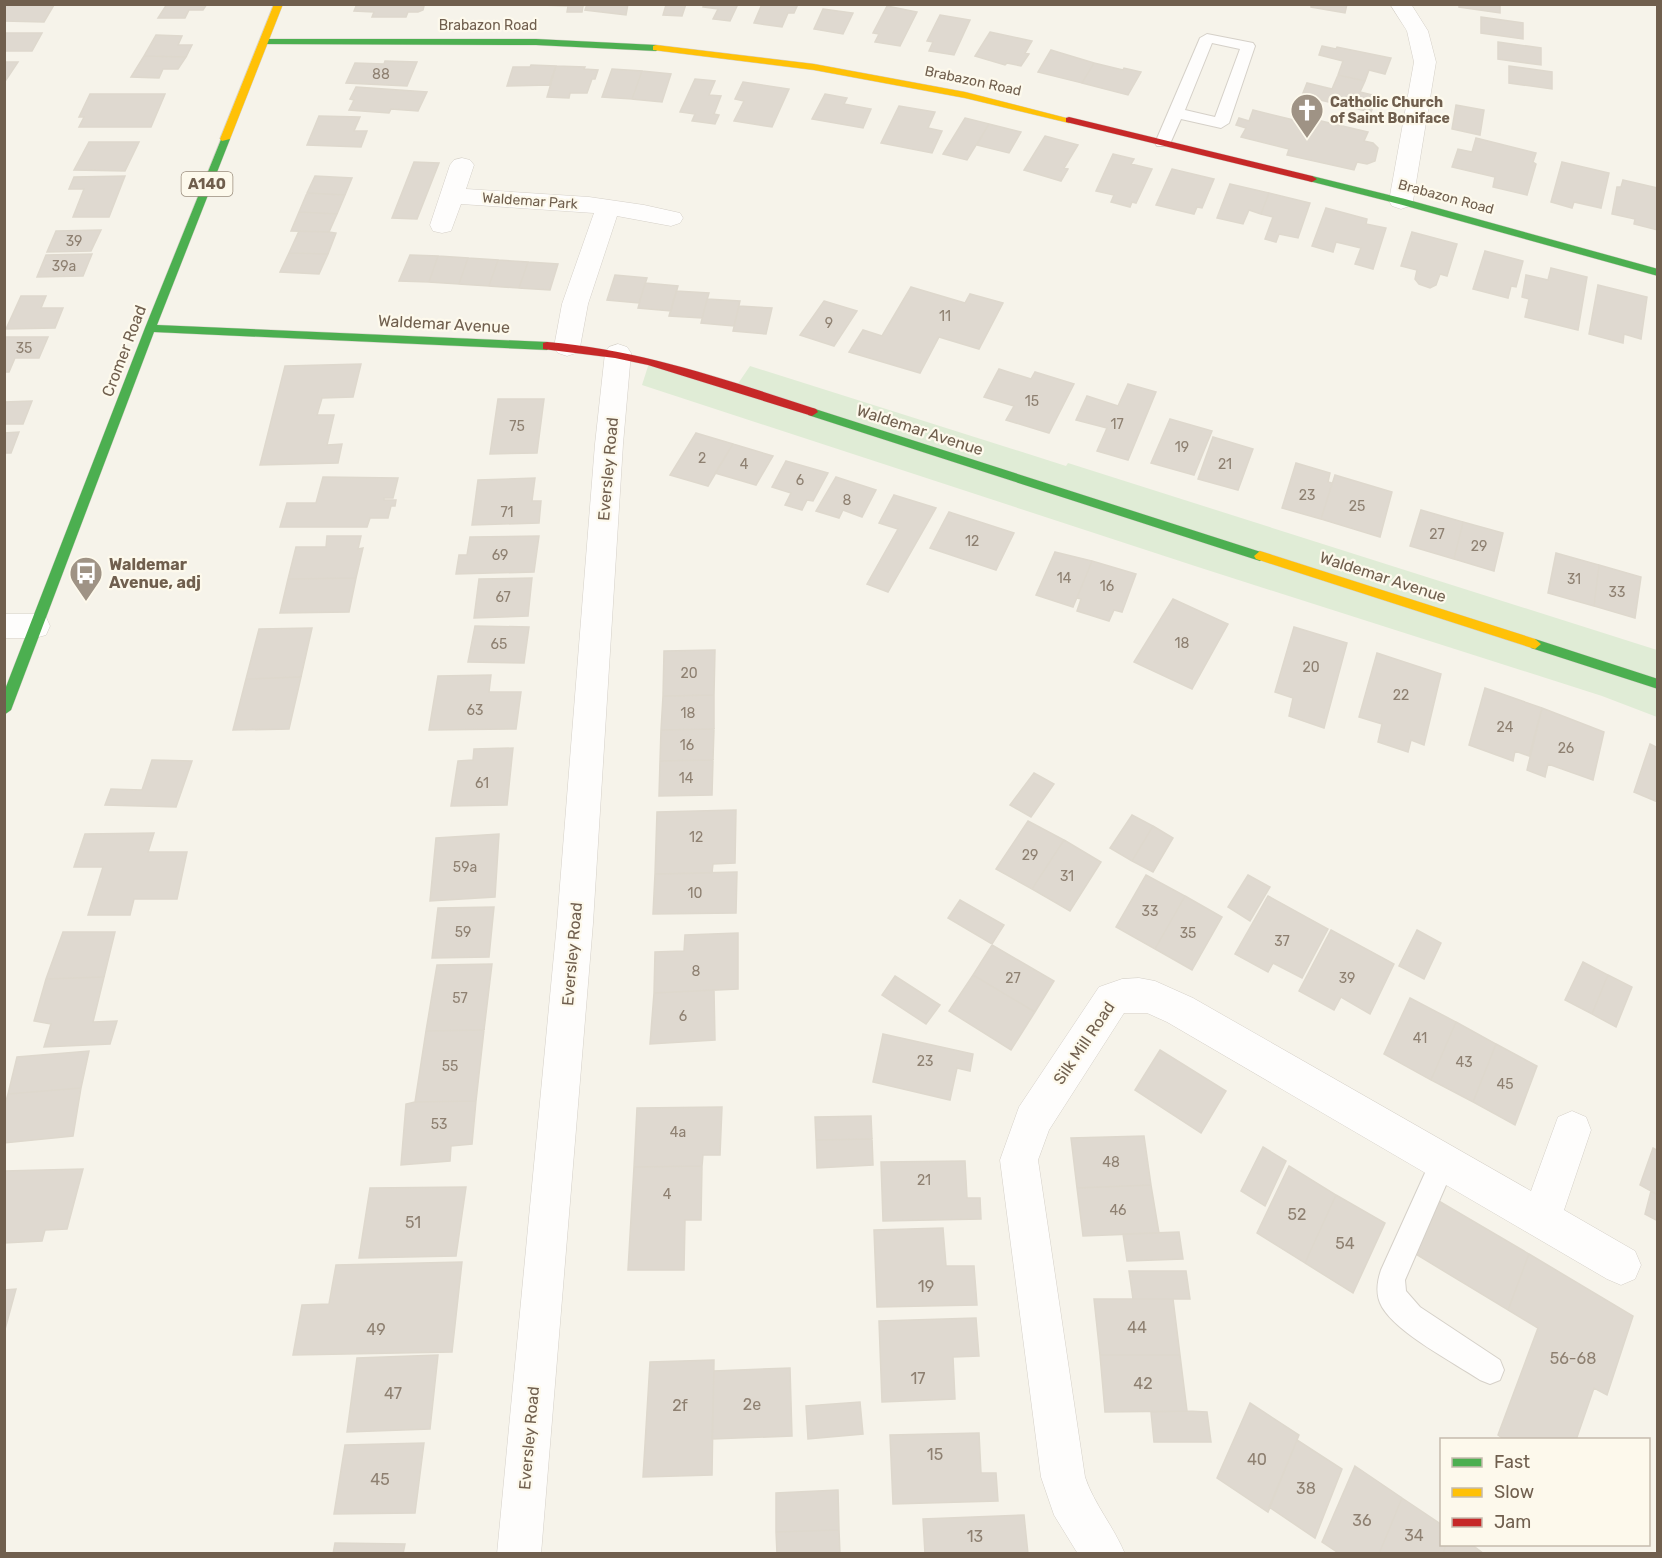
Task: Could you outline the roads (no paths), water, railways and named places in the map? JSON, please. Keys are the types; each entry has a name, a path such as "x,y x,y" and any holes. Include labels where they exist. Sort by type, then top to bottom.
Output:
{"main road":[{"name":"Cromer Road","path":"4,710 150,328 279,4"},
{"name":"Brabazon Road","path":"264,41 536,42 637,46 814,67 965,95 1401,201 1658,273"},
{"name":"Waldemar Avenue","path":"150,328 567,347 618,353 650,360 1658,684"}],"street":[{"path":"1400,4 1414,23 1423,43 1425,62 1401,201"},
{"path":"442,225 462,165"},
{"name":"Waldemar Park","path":"452,196 640,210 671,218"},
{"path":"567,347 575,304 608,207"},
{"name":"Eversley Road","path":"519,1554 575,923 607,467 618,353"},
{"path":"4,627 35,626"},
{"name":"Silk Mill Road","path":"1103,1554 1070,1498 1063,1477 1019,1160 1033,1120 1112,999 1128,993 1146,994 1180,1010 1621,1265"},
{"path":"1541,1219 1572,1130"}],"lane":[{"path":"1163,143 1207,38 1248,46 1221,123 1177,113"},
{"path":"1443,1162 1391,1280 1392,1297 1410,1317 1490,1370"}],"place":[{"name":"Catholic Church of Saint Boniface","path":"1307,139"},
{"name":"Waldemar Avenue, adj","path":"86,602"}]}
